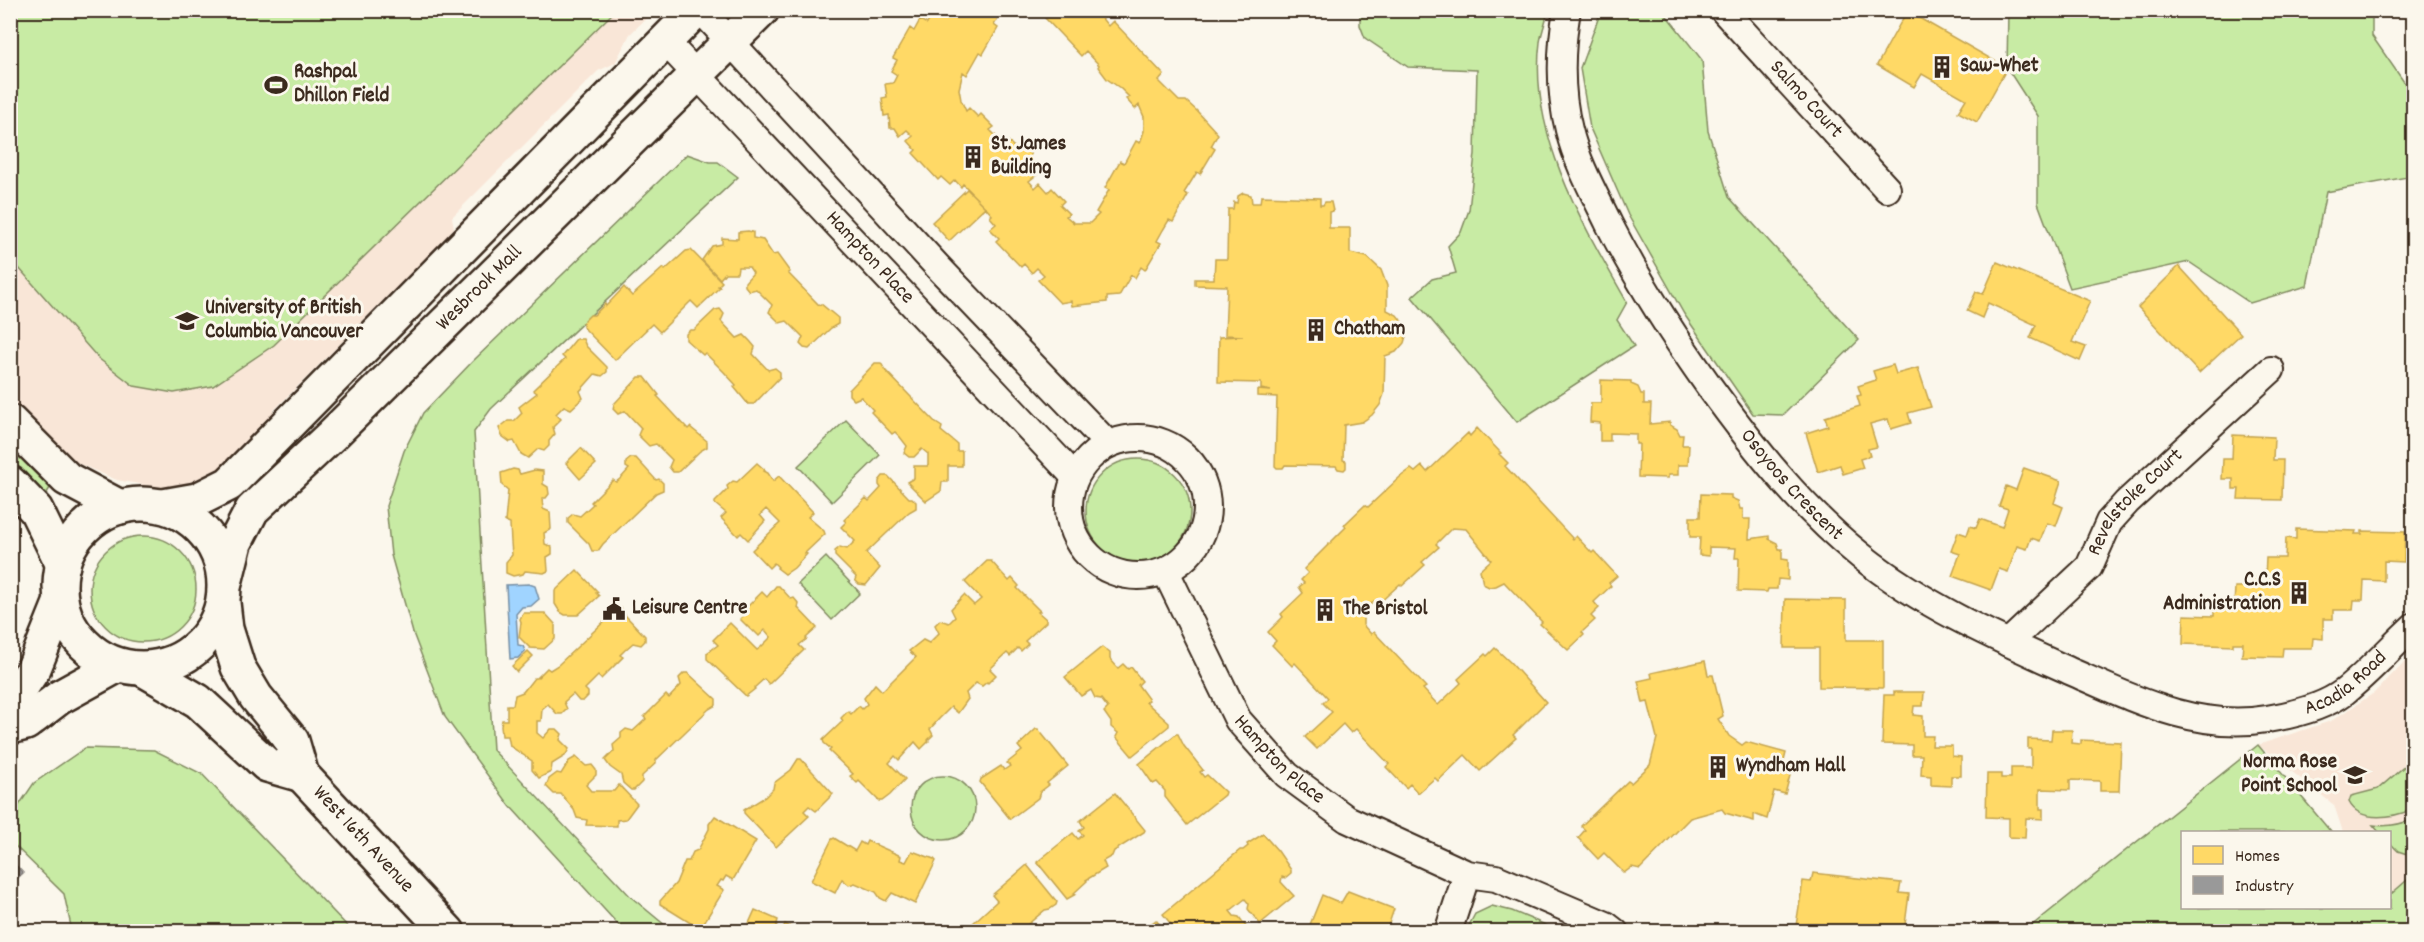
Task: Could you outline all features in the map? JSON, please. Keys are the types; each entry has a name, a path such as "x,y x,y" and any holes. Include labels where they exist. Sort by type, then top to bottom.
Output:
{"main road":[{"name":"Wesbrook Mall","path":"163,506 197,500 229,484 696,10"},
{"name":"Wesbrook Mall","path":"224,593 235,543 252,510 332,436 762,10"},
{"path":"10,422 68,478 120,507"},
{"path":"10,483 36,510 63,565"},
{"path":"10,727 26,723 60,697 130,667 169,665 185,657 198,648 216,623 224,593 222,566 215,548 206,534 180,513 163,506 135,504 120,507 98,517 86,526 68,551 63,565 60,583 61,601 66,619 86,646 98,656 130,667"},
{"name":"West 16th Avenue","path":"224,593 226,629 238,667 256,697 292,741 302,776 448,932"},
{"path":"10,704 34,668 61,601"},
{"name":"West 16th Avenue","path":"130,667 198,701 267,765 302,776"}],"street":[{"path":"701,10 938,267 1108,444"},
{"name":"Osoyoos Crescent","path":"1567,10 1561,69 1563,102 1569,132 1578,159 1621,247 1665,324 1755,449 1798,498 1828,528 1863,557 1931,605 2008,643 2167,711 2190,717 2223,721 2265,719"},
{"name":"Salmo Court","path":"1723,10 1887,189"},
{"name":"Hampton Place","path":"665,40 1075,477"},
{"name":"Revelstoke Court","path":"2008,643 2089,567 2109,522 2127,502 2271,370"},
{"path":"1128,438 1149,438 1169,445 1183,454 1194,466 1202,481 1208,502 1206,524 1198,544 1184,560 1166,572 1147,577 1127,577 1109,571 1090,559 1077,541 1069,520 1069,498 1075,477 1089,458 1108,444 1128,438"},
{"name":"Hampton Place","path":"1166,572 1238,720 1287,775 1347,819 1467,874 1496,878 1606,925 1615,932"},
{"name":"Acadia Road","path":"2265,719 2312,708 2342,693 2414,626"},
{"path":"1448,932 1467,874"}],"shaded area":[{"name":"University of British Columbia Vancouver","path":"10,11 654,11 630,34 615,63 598,71 452,217 454,228 273,411 279,417 219,471 188,485 160,488 117,480 77,463 31,424 11,397"},
{"name":"Norma Rose Point School","path":"2413,653 2413,931 2391,909 2391,831 2343,831 2334,805 2258,745 2331,721 2374,693"}],"green space":[{"name":"University of British Columbia Vancouver","path":"11,10 615,11 274,345 213,386 174,393 134,386 98,358 11,259"},
{"path":"1360,11 1548,11 1540,42 1538,76 1542,110 1562,177 1593,242 1627,302 1617,320 1634,346 1517,422 1412,297 1432,279 1456,273 1448,246 1461,232 1469,210 1475,154 1477,70 1408,67 1365,38 1360,25"},
{"path":"1601,11 1663,11 1702,60 1708,131 1729,197 1859,340 1783,415 1753,414 1684,314 1628,215 1590,128 1580,68"},
{"path":"2008,11 2372,11 2372,36 2413,95 2413,176 2326,192 2307,286 2250,303 2189,262 2070,288 2038,203 2038,116 2007,68"},
{"path":"687,154 710,162 718,162 738,177 491,409 474,432 493,750 631,897 672,931 624,931 510,806 445,717 413,633 391,555 386,506 404,451 423,413 472,362"},
{"path":"846,420 880,455 832,502 798,466"},
{"path":"11,445 50,488 45,496 11,460"},
{"path":"1138,459 1158,463 1175,474 1186,491 1190,511 1186,531 1175,548 1158,559 1138,563 1118,559 1101,548 1090,531 1086,511 1090,491 1101,474 1118,463"},
{"path":"143,536 163,540 181,551 192,569 196,589 192,609 181,627 163,638 143,642 123,638 105,627 94,609 90,589 94,569 105,551 123,540"},
{"path":"826,557 860,593 832,620 798,584"},
{"path":"2258,745 2330,831 2181,831 2181,909 2391,909 2391,894 2413,875 2413,931 2025,931"},
{"path":"85,748 154,750 202,774 352,931 72,931 64,894 11,842 11,817 34,783"},
{"path":"2413,759 2413,809 2378,817 2361,814 2354,809 2349,802 2351,796 2378,789"},
{"path":"943,776 961,782 969,790 975,808 969,826 961,834 943,840 925,834 917,826 911,808 917,790 925,782"},
{"path":"2413,819 2413,856 2398,851 2391,844 2391,831 2378,831 2373,825 2403,823"},
{"path":"1492,906 1512,911 1560,931 1466,931 1475,914"}],"water":[{"path":"506,585 535,586 539,599 531,606 522,607 516,614 518,645 523,646 525,651 518,658 510,659"}],"building: Homes":[{"name":"St. James Building","path":"935,10 1003,10 994,25 998,28 983,54 980,52 967,75 963,72 959,89 961,100 966,111 969,108 978,117 981,114 994,127 990,130 999,139 994,144 1000,150 1008,141 1015,148 1024,149 1030,153 1031,166 1039,173 1029,181 1035,188 1040,183 1048,192 1052,188 1064,201 1060,205 1069,214 1066,216 1074,223 1090,223 1099,214 1096,212 1109,190 1105,188 1120,161 1124,163 1136,141 1140,143 1144,131 1144,117 1139,105 1135,109 1126,99 1129,97 1107,79 1098,67 1099,65 1086,51 1081,56 1045,18 1050,13 1048,10 1095,10 1108,26 1113,21 1164,75 1159,81 1179,101 1186,101 1218,134 1211,146 1215,149 1200,174 1197,172 1184,193 1188,195 1173,222 1169,220 1163,230 1157,241 1161,243 1145,270 1141,267 1135,278 1131,275 1119,296 1107,297 1107,302 1072,306 1071,301 1060,303 1038,280 1044,275 1037,268 1032,273 1024,264 1021,267 996,241 999,238 990,229 996,224 990,217 992,215 985,207 982,210 967,195 971,192 963,184 961,187 955,180 950,185 941,177 938,180 913,153 916,150 908,141 913,136 907,130 900,136 895,128 890,128 889,115 884,116 882,98 887,97 885,84 893,83 897,75 891,71 897,60 893,58 910,28 914,31 920,20 927,24"},
{"name":"Saw-Whet","path":"1907,11 2007,68 1977,122 1958,112 1966,99 1922,74 1914,87 1877,65"},
{"path":"967,189 985,207 949,241 932,222"},
{"name":"Chatham","path":"1243,193 1251,195 1252,203 1260,203 1261,196 1320,198 1320,205 1331,202 1333,211 1329,212 1329,228 1350,228 1350,253 1367,257 1381,270 1387,286 1387,310 1397,315 1404,324 1406,336 1404,343 1396,352 1385,356 1384,394 1380,405 1362,422 1344,425 1343,460 1346,461 1346,468 1344,470 1336,466 1285,465 1283,468 1277,468 1275,466 1277,397 1257,396 1257,390 1271,391 1261,389 1261,383 1218,382 1219,337 1243,336 1225,335 1227,286 1195,285 1195,279 1214,279 1215,259 1227,259 1228,209 1233,209 1234,202 1237,203 1238,196"},
{"path":"738,232 753,232 753,238 763,240 773,255 777,254 790,272 788,273 819,305 821,304 838,318 838,324 809,349 800,344 803,337 787,321 780,323 769,312 772,305 756,289 749,291 745,286 745,282 753,273 749,267 738,267 737,273 725,273 720,279 702,260 712,246 722,244 722,238 738,239"},
{"path":"691,250 722,282 718,286 720,287 698,308 691,301 660,332 652,324 615,360 583,327 583,322 605,304 606,306 624,287 632,296 663,268 665,270 686,251"},
{"path":"1997,262 2090,301 2072,342 2086,347 2080,361 2030,338 2036,325 1988,303 1982,318 1967,311 1976,292 1983,294"},
{"path":"2179,266 2241,334 2199,373 2138,307"},
{"path":"720,309 724,314 721,321 737,338 744,335 755,347 753,354 768,370 775,368 780,372 780,377 754,404 748,404 724,372 705,353 703,355 686,340 686,334 690,330 694,330 715,310"},
{"path":"576,339 583,339 586,346 607,367 607,372 602,376 595,374 580,391 583,398 571,409 564,406 556,414 561,419 553,427 555,434 549,441 549,446 544,451 538,449 528,458 521,454 514,441 510,442 502,436 499,428 508,421 514,421 522,413 519,407 537,393 533,390 565,359 562,356"},
{"path":"875,363 881,363 885,370 942,427 941,431 957,444 957,451 962,451 962,466 948,466 948,482 942,482 941,491 926,501 907,482 914,478 914,466 928,466 928,454 922,449 914,457 909,457 904,453 907,446 900,437 895,432 892,434 871,412 873,410 861,397 854,400 849,395 849,390"},
{"path":"1893,365 1896,374 1918,368 1931,407 1908,413 1911,423 1891,429 1888,419 1870,424 1877,447 1868,449 1870,456 1860,459 1863,468 1843,474 1840,465 1818,472 1806,433 1828,426 1825,417 1860,406 1857,396 1861,395 1858,386 1876,380 1873,371"},
{"path":"639,377 645,377 659,395 657,396 688,429 690,427 707,441 707,447 678,472 673,472 669,467 672,460 656,444 649,446 638,435 641,428 625,411 618,414 613,409 614,404"},
{"path":"1601,380 1631,381 1631,384 1638,387 1641,394 1644,394 1644,404 1651,404 1650,424 1670,422 1670,425 1677,429 1680,435 1683,435 1682,445 1689,445 1688,465 1678,465 1678,475 1668,475 1668,478 1638,477 1639,444 1636,444 1636,434 1610,433 1610,441 1600,441 1600,423 1590,422 1591,403 1601,403"},
{"name":"The Bristol","path":"1477,428 1501,453 1499,454 1508,463 1505,466 1573,539 1576,536 1592,553 1594,551 1617,576 1609,583 1611,586 1594,602 1599,608 1591,616 1595,620 1582,632 1584,635 1568,650 1540,624 1542,622 1504,582 1489,587 1483,584 1480,570 1491,560 1466,529 1452,528 1436,544 1439,547 1422,562 1425,565 1377,605 1374,601 1363,612 1363,625 1371,634 1374,632 1426,687 1423,689 1438,705 1461,683 1458,679 1485,654 1487,656 1495,648 1546,702 1513,735 1516,738 1480,771 1465,755 1438,781 1435,778 1418,793 1410,784 1406,788 1386,767 1389,764 1356,729 1351,733 1343,724 1317,749 1305,737 1332,712 1323,703 1328,698 1295,663 1292,666 1272,645 1276,641 1268,632 1283,617 1281,614 1303,593 1299,587 1304,583 1301,580 1308,573 1304,569 1346,527 1344,525 1365,505 1368,507 1411,469 1415,472 1422,466 1427,472 1468,433 1470,436"},
{"path":"2233,435 2274,437 2273,460 2283,460 2282,500 2238,499 2239,489 2233,489 2233,479 2222,479 2223,459 2232,459"},
{"path":"581,448 596,464 580,479 566,463"},
{"path":"631,458 636,458 656,480 659,479 663,483 663,490 656,493 598,551 592,551 589,544 568,523 568,518 573,514 580,516 613,480 616,482 621,478 629,469 626,467 626,462"},
{"path":"757,463 773,481 779,476 813,512 808,517 825,534 805,553 807,554 794,568 785,574 774,563 769,568 752,550 780,523 766,509 760,515 765,521 748,540 741,533 738,536 721,518 726,513 715,504 728,489 727,486 733,481 737,482"},
{"path":"2024,468 2061,481 2054,503 2063,507 2056,526 2047,523 2040,541 2031,538 2027,549 2017,546 2008,572 1999,569 1991,590 1952,576 1960,554 1951,551 1958,532 1967,535 1970,526 1976,528 1980,519 2002,527 2008,509 1999,506 2006,486 2016,490"},
{"path":"513,469 518,470 520,474 535,470 543,471 543,484 548,487 549,494 546,498 542,498 543,509 550,512 551,529 544,533 545,544 552,547 552,554 547,557 548,571 544,573 525,571 523,574 513,576 506,573 506,562 512,555 510,524 505,522 508,490 502,485 501,473"},
{"path":"883,476 888,476 909,498 912,498 916,502 916,508 866,553 880,568 866,585 859,584 855,580 856,577 835,556 835,551 840,547 847,549 855,541 841,527 846,522 844,520 866,498 869,501 881,488 879,481"},
{"path":"1701,494 1731,495 1731,498 1738,501 1740,509 1743,509 1743,519 1750,519 1749,539 1769,536 1769,539 1777,543 1779,549 1782,549 1782,559 1788,560 1788,580 1778,579 1777,589 1768,589 1767,592 1738,591 1739,558 1735,558 1736,548 1709,547 1709,556 1699,555 1700,537 1690,537 1690,517 1700,517"},
{"name":"C.C.S Administration","path":"2296,529 2356,531 2355,534 2362,534 2362,531 2405,532 2404,562 2384,561 2384,581 2364,580 2363,600 2354,600 2353,610 2333,610 2333,619 2323,619 2323,639 2313,638 2312,648 2283,648 2282,657 2242,656 2243,643 2233,643 2233,646 2183,644 2184,615 2214,616 2214,606 2234,606 2235,587 2245,587 2245,577 2265,578 2266,558 2285,558 2286,538 2296,539"},
{"path":"987,561 991,561 1009,581 1012,578 1019,586 1017,588 1040,611 1038,612 1046,619 1046,622 1025,641 1028,644 1021,651 1018,648 1010,656 1007,653 990,669 996,675 988,683 982,686 976,683 966,693 968,699 958,713 951,707 939,719 930,729 933,735 921,749 915,742 899,760 895,756 889,763 905,779 890,795 879,801 859,781 857,783 850,776 853,774 829,751 831,749 823,740 843,721 841,718 848,711 851,714 859,706 862,709 867,704 864,698 875,684 882,691 916,657 909,651 923,640 929,643 939,633 935,625 940,620 949,623 955,617 951,609 964,595 974,605 981,599 965,582"},
{"path":"577,570 598,592 596,593 599,596 578,615 565,615 555,604 555,591"},
{"path":"776,586 779,586 791,599 794,598 799,604 798,608 817,628 799,645 804,650 769,684 764,679 746,696 707,659 707,653 718,645 713,640 730,623 757,650 761,647 771,637 765,630 759,636 740,619 747,612 745,609 762,592 767,597"},
{"path":"1785,599 1846,600 1846,640 1883,640 1883,688 1819,687 1819,648 1784,648"},
{"path":"615,608 621,608 645,636 645,641 641,645 633,643 620,655 623,657 601,679 598,676 585,689 588,696 583,701 579,701 573,694 564,702 567,709 562,714 557,714 548,704 542,709 541,721 537,721 537,733 543,738 551,729 557,729 562,734 560,740 569,749 565,756 552,764 551,772 539,778 532,770 532,761 510,746 508,736 502,736 501,725 502,720 507,720 507,705 513,705 515,695 523,692 534,678 537,678 547,668 550,670 558,665 611,615"},
{"path":"523,613 545,613 555,624 555,639 544,649 530,648 519,637 520,619"},
{"path":"1102,647 1110,653 1110,659 1118,668 1123,664 1128,669 1131,667 1142,681 1138,685 1149,700 1146,702 1169,723 1169,726 1132,756 1116,737 1118,733 1111,727 1111,722 1104,712 1108,708 1101,699 1095,698 1091,690 1081,696 1065,677"},
{"path":"528,651 533,656 517,672 512,666"},
{"name":"Wyndham Hall","path":"1705,661 1708,675 1713,675 1723,716 1718,719 1729,736 1742,745 1746,742 1786,753 1783,765 1792,768 1785,794 1774,791 1767,819 1754,814 1754,821 1725,813 1722,809 1690,818 1640,869 1632,867 1624,873 1604,853 1598,859 1578,838 1585,830 1581,826 1628,781 1631,783 1650,765 1657,738 1648,702 1643,703 1638,681 1652,678 1651,673"},
{"path":"684,673 688,673 716,699 716,705 656,760 656,763 642,776 642,782 631,790 623,783 621,775 605,760 614,751 613,745 621,738 621,733 626,729 633,731 666,695 669,698 681,685 679,678"},
{"path":"1894,692 1924,692 1923,706 1914,706 1913,715 1923,716 1923,736 1933,736 1932,746 1952,746 1952,756 1961,757 1961,776 1951,776 1951,786 1931,785 1931,776 1921,775 1922,755 1912,755 1912,745 1882,744 1884,695 1894,695"},
{"path":"1036,729 1068,766 1047,783 1049,785 1040,792 1038,798 1010,819 980,782 1001,766 1004,770 1010,766 1007,763 1022,751 1018,746"},
{"path":"2052,730 2072,730 2071,743 2081,744 2081,740 2121,742 2119,791 2100,791 2100,781 2070,780 2070,790 2040,789 2040,809 2043,809 2043,819 2026,818 2025,838 2009,837 2009,818 1986,817 1987,774 2001,774 2001,778 2011,778 2011,768 2031,768 2031,749 2028,749 2028,739 2051,740"},
{"path":"1176,734 1203,770 1200,772 1204,777 1207,775 1225,792 1187,825 1165,797 1165,791 1157,782 1153,784 1139,764"},
{"path":"576,757 586,766 592,765 596,770 596,775 586,785 591,791 614,791 619,785 637,804 626,819 617,820 617,826 586,825 587,820 577,818 574,810 561,794 554,794 546,786 549,779 557,773 561,774 569,761"},
{"path":"798,759 801,759 833,794 816,811 809,806 804,811 809,816 776,847 744,813 744,810 765,797 773,789 774,783 791,770"},
{"path":"1115,793 1145,830 1114,851 1112,856 1103,861 1106,868 1086,880 1074,893 1076,894 1067,899 1037,862 1073,833 1078,839 1083,835 1079,831 1084,827 1080,821"},
{"path":"715,816 756,841 733,880 726,876 717,886 724,890 700,929 660,904 660,901 676,883 685,861 689,861 693,852 698,850"},
{"path":"1263,834 1291,870 1285,878 1282,877 1281,882 1294,896 1260,924 1248,909 1249,904 1245,899 1230,911 1234,916 1239,917 1250,932 1177,932 1163,914 1240,850 1248,846 1247,844"},
{"path":"834,838 855,851 860,842 865,845 867,841 901,856 900,860 906,862 912,851 936,861 915,904 892,893 886,901 876,892 855,883 849,885 842,879 835,893 811,881"},
{"path":"1027,865 1057,902 1056,905 1045,910 1027,925 1023,932 980,932 973,923 997,901 992,895"},
{"path":"1813,873 1901,883 1899,893 1909,894 1904,932 1795,932 1803,881 1811,882"},
{"path":"1348,891 1394,909 1386,932 1307,932 1322,895 1341,903"},
{"path":"755,910 778,920 776,928 782,931 785,924 800,932 745,932"},
{"path":"1156,920 1166,932 1141,932 1144,927"}],"building: Industry":[{"path":"10,859 23,873 10,885"}],"place":[{"name":"Saw-Whet","path":"1942,67"},
{"name":"Rashpal Dhillon Field","path":"276,85"},
{"name":"St. James Building","path":"973,157"},
{"name":"University of British Columbia Vancouver","path":"187,321"},
{"name":"Chatham","path":"1316,330"},
{"name":"C.C.S Administration","path":"2299,593"},
{"name":"Leisure Centre","path":"614,609"},
{"name":"The Bristol","path":"1325,610"},
{"name":"Wyndham Hall","path":"1718,767"},
{"name":"Norma Rose Point School","path":"2355,775"}]}
